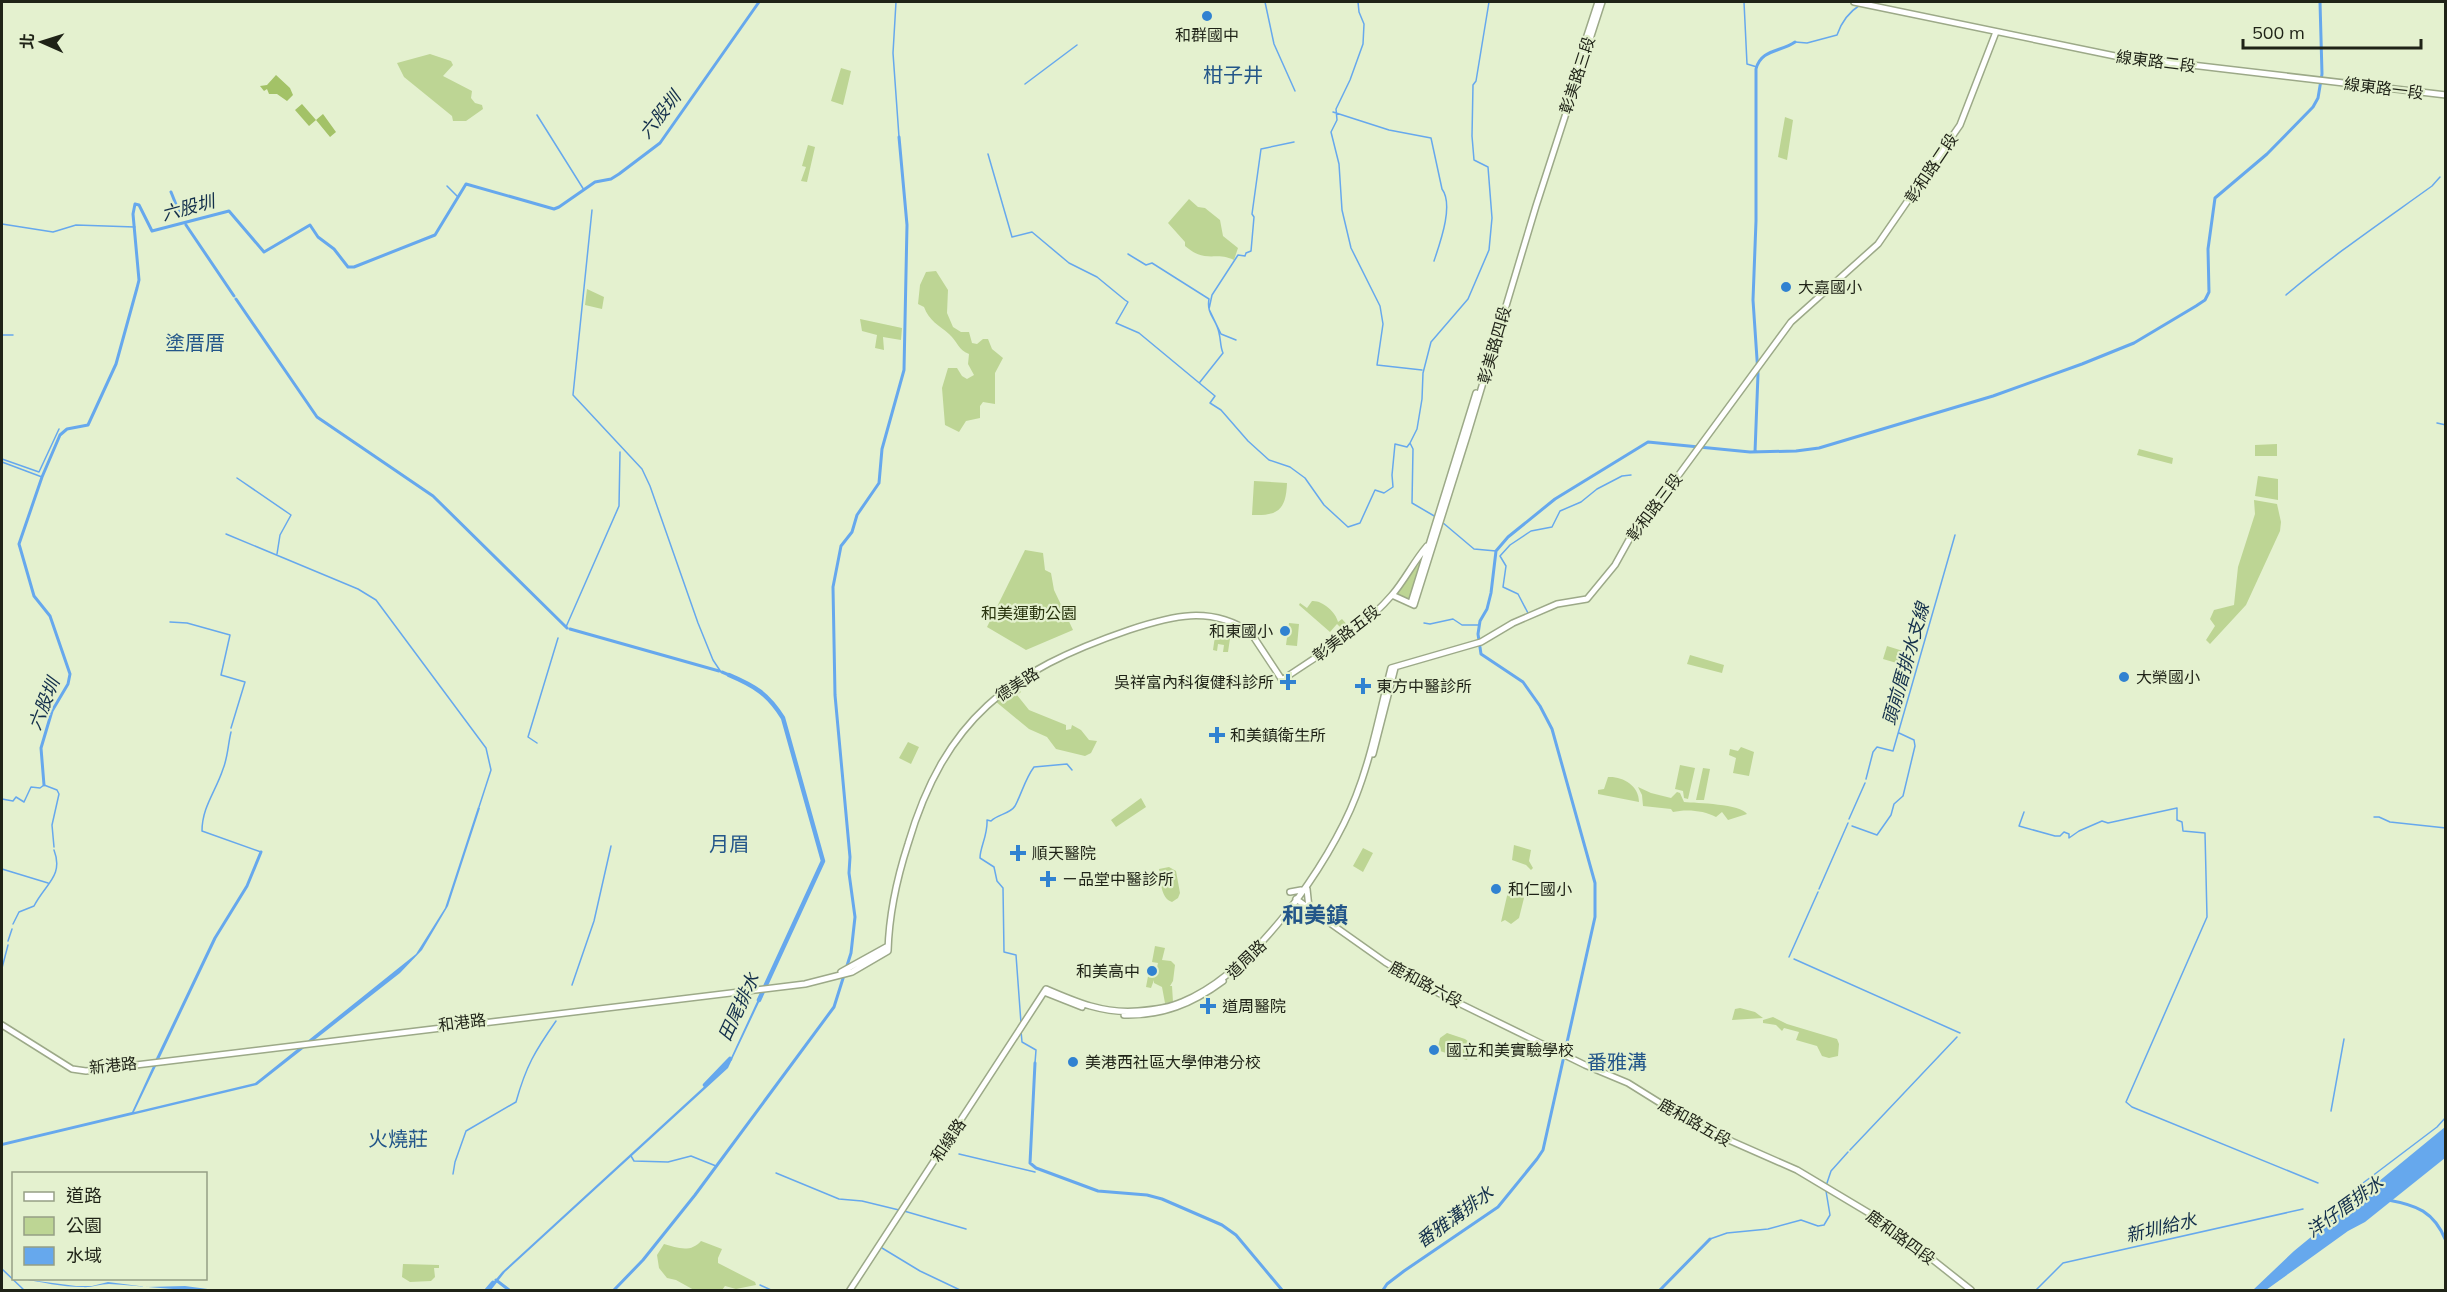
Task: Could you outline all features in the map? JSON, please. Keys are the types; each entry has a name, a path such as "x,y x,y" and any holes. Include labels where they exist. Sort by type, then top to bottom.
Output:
{"main road":[{"name":"彰美路三段","path":"1552,148 1600,2"},
{"name":"線東路二段","path":"1854,2 2115,56 2320,81"},
{"name":"彰和路二段","path":"1834,284 1878,244 1960,125 1996,32"},
{"name":"線東路一段","path":"2320,81 2445,95"},
{"name":"彰美路四段","path":"1430,542 1451,481 1552,148"},
{"name":"彰和路三段","path":"1393,669 1477,643 1513,623 1557,604 1584,600 1593,594 1615,565 1635,529 1701,445 1791,322 1834,284"},
{"path":"1392,596 1430,542"},
{"name":"彰美路五段","path":"1282,680 1355,630 1392,596 1412,604 1430,542"},
{"name":"德美路","path":"888,949 893,907 903,859 919,810 933,780 953,742 969,722 989,702 1014,683 1061,657 1107,638 1188,614 1231,622 1249,631 1282,680"},
{"name":"道周路","path":"1045,990 1076,1002 1116,1011 1140,1011 1181,1002 1198,994 1239,964 1297,900 1333,843 1356,796 1393,669"},
{"path":"1290,892 1305,889 1309,908 1292,910"},
{"name":"道周路","path":"1045,990 1074,1005 1117,1015 1154,1014 1185,1005 1209,992 1238,969 1292,910 1297,900"},
{"name":"鹿和路六段","path":"1297,900 1402,974 1564,1055"},
{"name":"和港路","path":"157,1061 765,988 846,972 888,949"},
{"name":"和線路","path":"850,1290 1045,990"},
{"name":"新港路","path":"2,1023 72,1068 157,1061"},
{"name":"鹿和路五段","path":"1564,1055 1628,1083 1697,1126 1797,1170 1826,1188"},
{"name":"鹿和路四段","path":"1826,1188 1889,1225 1971,1290"}],"green space":[{"path":"430,54 451,61 453,65 443,76 472,91 471,98 475,103 482,105 483,109 466,121 453,121 452,116 404,77 397,63"},
{"path":"841,68 851,71 843,105 831,101"},
{"path":"276,75 290,88 293,95 287,101 277,94 269,94 267,89 264,91 260,86 267,85"},
{"path":"302,104 316,120 309,126 295,110"},
{"path":"323,114 336,132 330,137 316,120"},
{"path":"1785,117 1793,120 1787,160 1778,157"},
{"path":"808,145 815,147 807,182 801,181 806,167 802,166"},
{"path":"1189,199 1220,220 1223,236 1238,248 1234,260 1199,255 1185,246 1185,242 1168,223"},
{"path":"936,271 948,290 947,313 953,327 961,332 969,332 972,343 977,344 983,339 988,339 992,349 1003,358 995,373 995,404 983,402 980,406 980,418 966,421 959,432 945,425 942,388 948,368 957,368 967,379 974,375 968,364 969,354 962,350 949,334 931,319 924,307 918,304 920,285 926,272"},
{"path":"587,289 604,297 602,309 585,305"},
{"path":"860,319 902,328 901,340 883,337 884,350 875,348 877,335 862,331"},
{"path":"2277,444 2277,456 2255,456 2255,445"},
{"path":"2139,449 2173,458 2172,464 2137,455"},
{"path":"2258,476 2278,479 2278,500 2255,496"},
{"path":"1254,481 1287,483 1285,500 1279,510 1268,514 1252,515"},
{"path":"2254,500 2277,504 2281,522 2280,531 2246,605 2210,644 2206,640 2215,626 2210,619 2214,610 2234,605 2238,567 2255,514"},
{"name":"和美運動公園","path":"1025,550 1043,553 1045,570 1051,573 1054,590 1073,630 1026,650 987,627"},
{"path":"1422,559 1409,604 1395,596"},
{"path":"1312,601 1324,605 1332,611 1338,622 1342,619 1350,628 1345,632 1337,624 1330,632 1299,605 1300,603 1307,608"},
{"path":"1222,621 1232,625 1228,652 1223,652 1224,645 1218,644 1217,651 1213,650 1216,629 1221,629"},
{"path":"1289,623 1299,624 1297,646 1286,645"},
{"path":"1887,646 1903,651 1900,664 1883,659"},
{"path":"1690,655 1724,665 1722,673 1687,664"},
{"path":"1015,685 1021,692 1017,695 1029,710 1066,725 1066,730 1071,729 1072,725 1081,730 1089,740 1097,741 1091,753 1085,756 1056,749 1047,737 1029,729 995,701"},
{"path":"908,742 919,747 911,764 899,758"},
{"path":"1741,747 1754,752 1749,776 1733,773 1736,758 1729,755 1730,749 1738,751"},
{"path":"1680,765 1695,768 1688,799 1684,798 1683,791 1675,789"},
{"path":"1703,768 1710,769 1704,800 1696,800"},
{"path":"1608,777 1619,778 1633,786 1639,802 1598,794 1598,790 1604,789"},
{"path":"1638,787 1671,798 1677,792 1680,793 1684,802 1728,806 1747,814 1728,820 1722,812 1716,817 1689,810 1673,812 1671,809 1643,806 1642,795"},
{"path":"1141,798 1146,807 1116,827 1111,820"},
{"path":"1514,845 1531,850 1529,861 1533,868 1531,870 1526,865 1512,860"},
{"path":"1363,848 1373,853 1363,872 1353,866"},
{"path":"1169,867 1176,871 1180,893 1178,898 1172,902 1163,893 1159,869"},
{"path":"1510,883 1513,884 1512,890 1520,891 1524,898 1519,918 1511,924 1505,920 1501,922"},
{"path":"1155,946 1165,948 1162,960 1171,961 1175,965 1170,986 1172,986 1173,1002 1165,1003 1162,987 1154,983 1154,980 1151,988 1146,987 1149,971 1156,972 1158,963 1152,962"},
{"path":"1735,1009 1755,1012 1763,1018 1732,1020"},
{"path":"1773,1017 1787,1024 1837,1039 1838,1056 1829,1058 1822,1056 1817,1046 1796,1040 1799,1032 1784,1028 1782,1031 1776,1025 1763,1023 1763,1020"},
{"path":"1447,1033 1469,1042 1470,1050 1465,1056 1468,1057 1467,1060 1431,1048 1432,1045 1438,1047 1440,1038"},
{"path":"701,1241 722,1249 718,1263 755,1282 756,1285 736,1289 725,1286 722,1290 694,1290 676,1280 667,1278 659,1268 657,1255 664,1244 688,1248"},
{"path":"403,1264 439,1265 439,1268 434,1268 435,1277 431,1281 410,1282 402,1277"}],"water":[{"path":"478,807 480,808 448,906 422,950 400,973 257,1085 2,1146 2,1143 132,1112 154,1064 157,1064 134,1112 255,1083 416,954 445,908"},
{"path":"763,994 728,1068 505,1272 491,1290 487,1290 502,1272 721,1071 729,1062 760,995"},
{"path":"2445,1127 2445,1158 2365,1222 2348,1231 2266,1290 2253,1290 2294,1251"},
{"path":"28,1280 76,1286 92,1286 108,1282 145,1287 109,1284 89,1287 59,1285"},
{"path":"185,1286 215,1290 189,1290 148,1287"}],"waterway":[{"name":"六股圳","path":"44,785 41,748 52,711 68,684 70,674 50,616 34,596 19,544 42,477 60,435 67,429 88,425 116,364 139,280 133,214 135,204 139,205 152,231 229,211 264,252 310,225 318,237 334,249 348,267 354,267 435,235 466,184 554,209 595,182 611,179 660,143 759,2"},
{"path":"896,2 893,53 899,137"},
{"path":"1265,2 1274,44 1295,91"},
{"path":"1358,2 1364,24 1363,44 1350,80 1336,109 1337,120 1331,132 1339,164 1342,210 1351,248 1380,306 1383,324 1377,365 1422,370"},
{"path":"1436,517 1412,503 1413,449 1410,443 1417,429 1423,373 1431,342 1468,299 1489,250 1492,218 1488,167 1474,160 1472,136 1473,85 1476,81 1489,2"},
{"path":"1744,2 1747,64 1757,67"},
{"name":"番雅溝排水","path":"1383,1290 1404,1271 1498,1207 1543,1150 1595,917 1595,883 1552,729 1540,706 1523,682 1481,654 1478,634 1480,621 1487,609 1491,593 1496,551 1508,537 1555,499 1648,442 1750,452 1819,448 1993,396 2082,364 2134,343 2196,306 2205,300 2209,292 2208,249 2215,198 2267,154 2313,107 2318,98 2322,74 2320,2"},
{"path":"1795,42 1807,43 1837,35 1846,18 1860,5"},
{"path":"1755,452 1758,374 1753,300 1756,221 1756,69 1767,54 1795,42"},
{"path":"1025,84 1077,45"},
{"path":"1333,112 1389,130 1431,138 1447,204 1445,224 1434,261"},
{"path":"537,115 584,190"},
{"path":"614,1290 643,1260 695,1195 834,1007 851,953 855,917 849,873 850,857 835,695 833,587 841,546 852,532 857,515 879,483 882,449 904,370 907,225 899,137"},
{"path":"1236,340 1221,334 1209,309 1212,295 1238,255 1245,256 1251,251 1254,217 1252,214 1261,149 1294,142"},
{"path":"988,154 1012,237 1032,232 1069,263 1097,277 1128,302 1116,323 1139,333 1215,396 1210,403 1221,410 1248,441 1269,460 1290,467 1305,478 1324,505 1348,527 1360,523 1375,490 1384,493 1393,487 1395,444 1407,447 1410,443"},
{"path":"2286,295 2340,252 2432,186 2440,177"},
{"path":"447,186 458,197"},
{"path":"171,192 181,217"},
{"path":"592,210 573,395 642,469 698,623 713,660 721,672"},
{"path":"2,224 53,232 76,225 135,227"},
{"path":"186,225 234,296"},
{"path":"1128,254 1146,265 1152,263 1209,299 1210,313 1218,328 1223,353 1200,382"},
{"path":"236,299 317,417 433,496 567,628"},
{"path":"2,335 13,335"},
{"path":"2437,423 2446,425"},
{"path":"2,459 39,472 59,429"},
{"path":"566,627 619,506 620,452"},
{"path":"2,462 42,477"},
{"path":"1529,615 1518,594 1503,587 1506,566 1500,556 1510,545 1531,531 1552,527 1560,511 1581,502 1597,489 1622,476 1631,475"},
{"path":"237,478 291,515 280,535 277,554"},
{"path":"1442,522 1474,549 1496,551"},
{"path":"226,534 358,589 376,600 486,748 491,770 479,807"},
{"name":"頭前厝排水支線","path":"1866,779 1873,752 1877,747 1893,751 1955,535"},
{"path":"1424,623 1430,624 1453,619 1462,625 1479,625"},
{"path":"170,622 187,623 230,635 221,675 245,682 231,728"},
{"path":"570,629 719,671"},
{"path":"537,743 528,737 558,638"},
{"name":"田尾排水","path":"722,672 729,675"},
{"name":"田尾排水","path":"729,675 760,692 783,718 823,861 759,1000"},
{"path":"231,732 225,764 204,814 202,831 261,852"},
{"path":"1852,826 1877,835 1891,815 1894,804 1903,796 1915,746 1914,740 1899,733"},
{"path":"1021,1023 1016,955 1004,952 1003,888 997,881 994,867 980,858 987,820 991,821 1013,809 1034,767 1067,764 1072,770"},
{"name":"頭前厝排水支線","path":"1849,819 1865,783"},
{"path":"2,801 2,799 13,801 16,797 24,802 31,787 40,788 44,785 57,790 59,794 52,825 54,847"},
{"path":"2024,812 2019,826 2055,836 2060,836 2064,832 2069,834 2069,838 2102,821 2108,823 2177,808 2177,820 2182,822 2183,831 2205,833 2207,917 2126,1102 2132,1107 2318,1183"},
{"path":"2374,817 2390,822 2446,828"},
{"name":"頭前厝排水支線","path":"1819,889 1848,823"},
{"path":"572,985 594,921 611,846"},
{"path":"13,924 19,912 34,906 52,880 57,867 54,850"},
{"path":"156,1062 215,938 247,886 261,852"},
{"path":"2,869 48,883"},
{"name":"頭前厝排水支線","path":"1789,957 1818,892"},
{"path":"8,941 12,929"},
{"path":"2,968 8,945"},
{"name":"頭前厝排水支線","path":"1794,959 1960,1033"},
{"path":"453,1174 466,1131 516,1102 532,1059 556,1021"},
{"path":"1021,1031 1022,1042 1036,1050 1035,1063"},
{"name":"頭前厝排水支線","path":"1850,1150 1957,1037"},
{"path":"2331,1111 2344,1039"},
{"name":"田尾排水","path":"705,1085 730,1059"},
{"path":"1035,1063 1030,1163 1036,1168 1098,1191 1147,1195 1162,1199 1222,1225 1236,1235 1282,1290"},
{"name":"洋仔厝排水","path":"2340,1203 2437,1127 2446,1117"},
{"name":"頭前厝排水支線","path":"1826,1186 1831,1171 1848,1152"},
{"path":"959,1154 1035,1172"},
{"path":"631,1156 634,1161 668,1162 691,1156 716,1166"},
{"path":"776,1173 839,1199 862,1201 899,1210"},
{"name":"頭前厝排水支線","path":"1710,1239 1727,1233 1768,1229 1801,1220 1818,1226 1824,1225 1830,1215 1826,1191"},
{"name":"洋仔厝排水","path":"2388,1200 2407,1204 2423,1211 2436,1223 2446,1241"},
{"name":"新圳給水","path":"2036,1290 2063,1263 2303,1209"},
{"path":"904,1211 966,1229"},
{"path":"1660,1290 1710,1239"},
{"path":"882,1248 920,1271 960,1290"},
{"path":"2,1269 12,1279"},
{"path":"14,1280 24,1290"},
{"path":"496,1280 509,1290"},
{"name":"田尾排水","path":"487,1290 493,1283"},
{"path":"760,1285 771,1290"}],"place":[{"name":"和群國中","path":"1207,16"},
{"name":"大嘉國小","path":"1786,287"},
{"name":"和東國小","path":"1285,631"},
{"name":"大榮國小","path":"2124,677"},
{"name":"吳祥富內科復健科診所","path":"1288,682"},
{"name":"東方中醫診所","path":"1363,686"},
{"name":"和美鎮衛生所","path":"1217,735"},
{"name":"順天醫院","path":"1018,853"},
{"name":"ㄧ品堂中醫診所","path":"1048,879"},
{"name":"和仁國小","path":"1496,889"},
{"name":"和美高中","path":"1152,971"},
{"name":"道周醫院","path":"1208,1006"},
{"name":"國立和美實驗學校","path":"1434,1050"},
{"name":"美港西社區大學伸港分校","path":"1073,1062"}],"district":[{"name":"柑子井","path":"1233,75"},
{"name":"塗厝厝","path":"195,343"},
{"name":"月眉","path":"729,844"},
{"name":"和美鎮","path":"1315,915"},
{"name":"番雅溝","path":"1617,1062"},
{"name":"火燒莊","path":"398,1139"}]}
